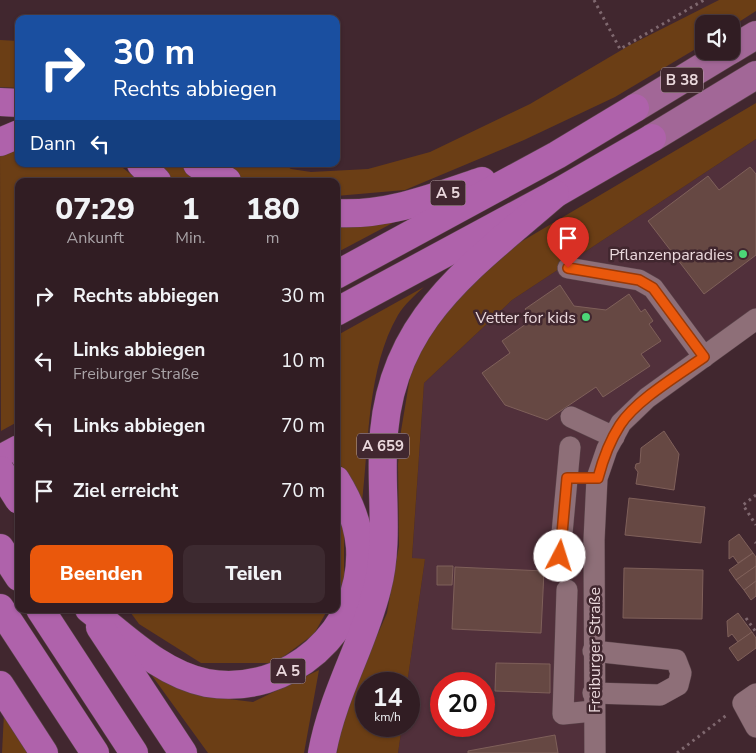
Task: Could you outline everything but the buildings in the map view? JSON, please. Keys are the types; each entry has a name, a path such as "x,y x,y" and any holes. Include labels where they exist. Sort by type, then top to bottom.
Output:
{"highway":[{"path":"0,102 15,103"},
{"path":"340,273 557,156 635,108"},
{"path":"0,142 15,136"},
{"name":"A 659","path":"340,310 554,194 652,138"},
{"name":"A 5","path":"340,213 365,212 409,205 557,156"},
{"path":"144,167 154,178"},
{"path":"202,167 221,178"},
{"name":"A 659","path":"322,753 327,726 336,698 377,589 384,542 382,448 391,387 401,360 414,333 438,299 554,194"},
{"path":"0,459 15,450"},
{"path":"0,470 15,494"},
{"name":"A 5","path":"94,613 159,663 190,678 206,683 241,684 258,682 292,669 308,659 334,634 352,602 357,584 360,557 357,529 349,503 340,487"},
{"path":"0,496 15,488"},
{"path":"0,548 15,571"},
{"path":"0,608 94,753"},
{"path":"43,613 134,753"},
{"path":"92,613 183,753"},
{"path":"0,685 44,753"}],"main road":[{"name":"B 38","path":"740,45 756,35"},
{"name":"B 38","path":"635,108 715,60"},
{"name":"B 38","path":"652,138 756,76"}],"street":[{"path":"568,268 639,280 653,288 704,357"},
{"name":"Freiburger Straße","path":"595,753 593,702 594,540 598,478 607,449 621,423 647,398 756,319"},
{"path":"571,417 614,437"},
{"path":"560,556 570,447"},
{"path":"567,478 598,478"},
{"path":"566,590 563,714 593,702 660,695 678,685 681,673 676,660 593,651"},
{"path":"749,699 756,727"}],"path":[{"path":"594,0 620,49 704,0"},
{"path":"756,495 743,505 756,524"},
{"path":"746,618 756,632"},
{"path":"677,753 749,699"}],"shaded area":[{"path":"719,0 756,0 756,11 740,21 740,15 695,15 695,49 615,97 524,140 405,190 340,196 340,178 239,178 226,167 288,167 311,172 368,169 430,152 530,104 630,45"},
{"path":"0,40 15,41 15,88 0,87"},
{"path":"756,103 756,139 512,300 424,383 412,558 425,559 409,672 361,672 387,613 399,546 398,464 401,431 410,377 425,339 453,297 519,243"},
{"path":"756,139 756,309 649,388 596,456 587,753 398,753 400,737 420,737 420,672 409,672 425,559 412,559 424,383 512,300"},
{"path":"15,148 15,167 122,167 135,178 15,178 15,423 1,431 0,154"},
{"path":"155,167 189,167 209,178 164,178"},
{"path":"404,217 340,251 340,221"},
{"path":"424,287 406,304 398,315 380,358 371,406 362,502 340,464 340,334"},
{"path":"340,520 344,527 344,581 340,588"},
{"path":"131,613 326,613 314,634 275,663 201,663 139,624"},
{"path":"145,666 180,687 212,697 253,702 319,670 304,753 208,753"},
{"path":"355,686 355,737 400,737 398,753 337,753 340,729"},
{"path":"4,713 31,753 2,753"}],"place":[{"name":"Pflanzenparadies","path":"743,254"},
{"name":"Vetter for kids","path":"586,317"}],"route":[{"path":"560,556 567,478 598,478 607,449 621,423 647,398 704,357 653,288 639,280 568,268"}]}
